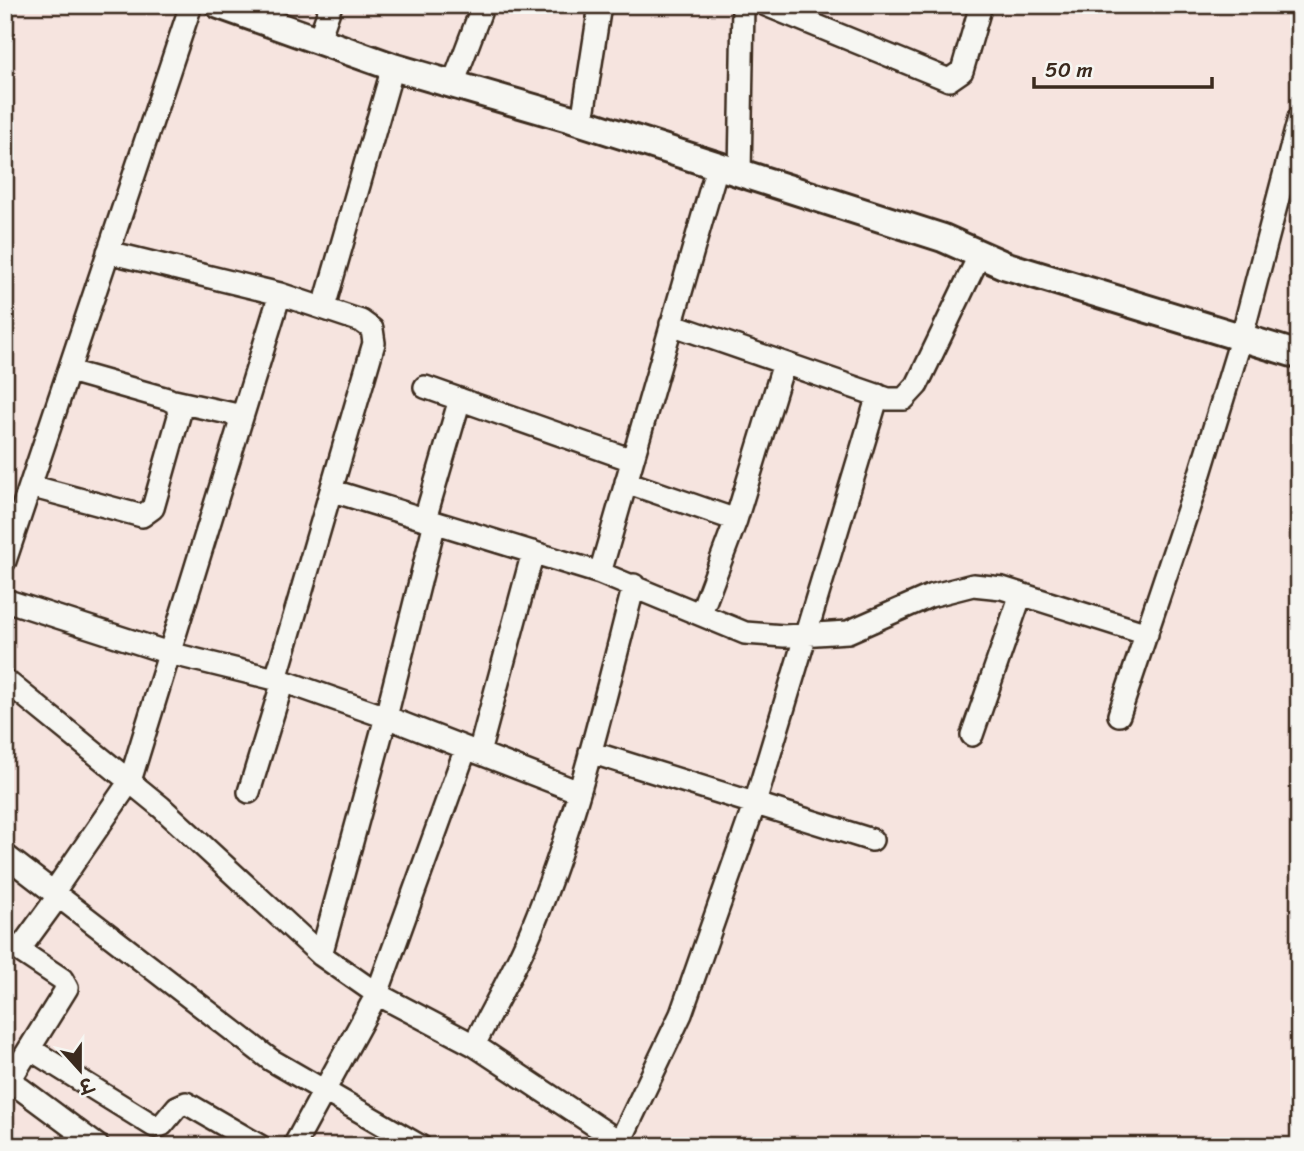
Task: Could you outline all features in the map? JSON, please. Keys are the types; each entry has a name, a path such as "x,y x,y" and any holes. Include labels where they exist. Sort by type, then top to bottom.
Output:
{"street":[{"path":"5,561 191,5"},
{"path":"219,5 393,67 582,122 943,238 1004,265 1242,335 1299,355"},
{"path":"320,39 331,5"},
{"path":"453,84 483,5"},
{"path":"582,122 600,5"},
{"path":"600,573 671,324 728,170 743,5"},
{"path":"766,5 949,80 962,71 981,5"},
{"path":"324,307 393,67"},
{"path":"1119,715 1242,335 1293,163 1299,118"},
{"path":"108,253 324,307 368,324 374,335 249,792"},
{"path":"671,324 878,395 904,399 917,385 980,254"},
{"path":"98,1146 71,1138 7,1082 67,988 62,979 12,946 55,896 130,781 280,294"},
{"path":"701,613 736,520 784,363"},
{"path":"69,371 174,401 242,416"},
{"path":"425,387 632,460"},
{"path":"5,680 130,781 321,955 377,994 474,1045 619,1144 681,1014 755,803 878,395"},
{"path":"321,955 386,717 460,399"},
{"path":"30,486 148,515 153,508 179,416 174,401"},
{"path":"626,482 736,520"},
{"path":"332,491 600,573 745,633 804,635 862,628 930,596 974,585 1021,594 1147,634"},
{"path":"294,1146 377,994 472,751 533,552"},
{"path":"474,1045 531,932 579,792 634,585"},
{"path":"972,735 1021,594"},
{"path":"5,600 169,653 280,680 386,717 579,792"},
{"path":"590,752 872,840"},
{"path":"5,855 271,1060 420,1146"},
{"path":"30,1049 154,1126 162,1125 177,1107 186,1103 260,1146"}]}
